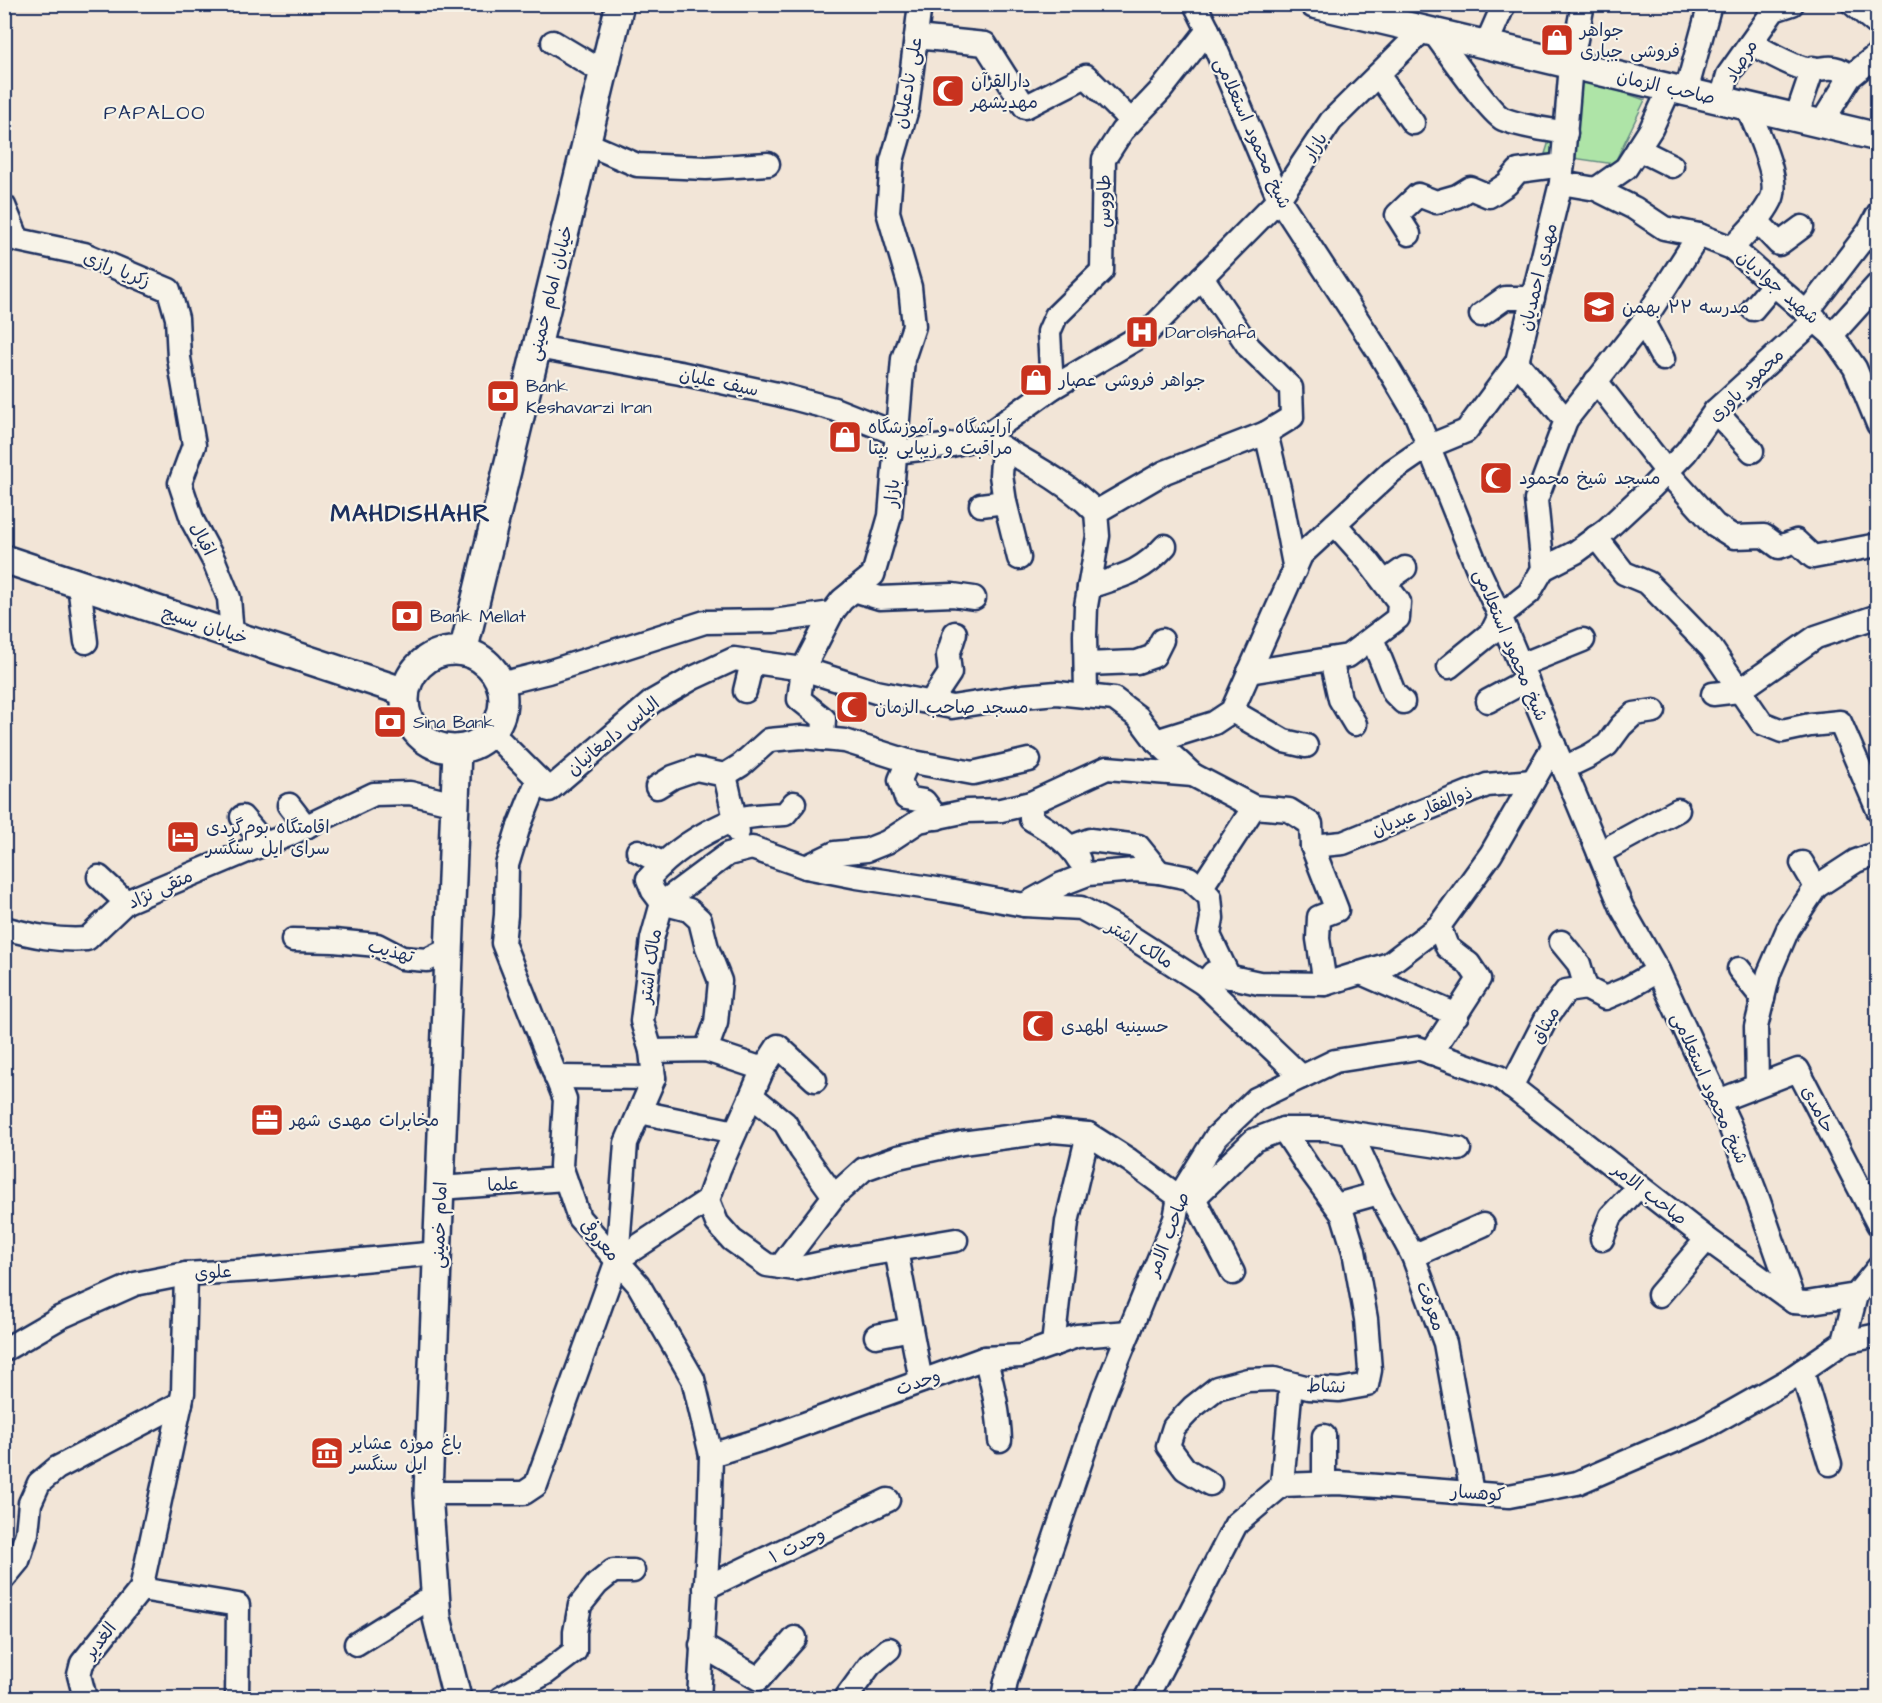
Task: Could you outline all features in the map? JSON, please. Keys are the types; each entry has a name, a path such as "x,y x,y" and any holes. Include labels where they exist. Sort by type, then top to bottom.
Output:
{"street":[{"name":"خیابان امام خمینی","path":"463,652 620,4"},
{"name":"علی نادعلیان","path":"897,443 903,359 914,326 910,287 888,212 892,161 907,109 920,4"},
{"name":"شیخ محمود استعلامی","path":"1195,4 1279,199 1378,351 1416,416 1477,567 1500,616 1622,908 1658,971 1718,1101 1758,1199 1794,1302"},
{"name":"صاحب الزمان","path":"1314,4 1878,137"},
{"name":"مهدی احمدیان","path":"1232,711 1301,555 1392,471 1427,447 1466,431 1517,362 1562,174 1571,65 1583,4"},
{"path":"1596,189 1626,168 1678,90 1710,4"},
{"name":"مرصاد","path":"1734,103 1728,75 1774,10 1792,4"},
{"path":"1853,4 1878,25"},
{"path":"1486,45 1502,5"},
{"name":"طاووس","path":"1052,388 1049,332 1056,316 1102,271 1104,159 1122,130 1161,90 1208,30"},
{"path":"1428,32 1501,118 1566,133"},
{"name":"بازار","path":"823,739 824,719 799,699 803,669 832,613 842,600 873,575 890,516 897,443 952,446 994,442 1052,388 1149,331 1279,199 1331,122 1378,75 1428,32"},
{"path":"916,37 985,44 1025,106 1086,76 1131,121"},
{"path":"553,42 603,72"},
{"path":"1751,43 1805,69 1842,69 1850,77"},
{"path":"1808,121 1850,77 1878,54"},
{"path":"1808,121 1813,68"},
{"path":"1378,75 1413,123"},
{"path":"1732,248 1757,221 1773,198 1772,169 1734,103"},
{"path":"586,143 636,165 706,168 768,164"},
{"path":"1638,149 1672,166"},
{"name":"شهید جوادیان","path":"1409,234 1397,215 1418,195 1436,202 1457,196 1470,188 1489,196 1507,184 1518,171 1562,174 1634,208 1664,228 1699,235 1732,248 1818,322 1855,368 1878,423"},
{"name":"زکریا رازی","path":"4,206 18,240 84,254 169,290 177,318 179,358 194,445"},
{"path":"1818,322 1878,214"},
{"path":"1757,221 1779,244 1802,227"},
{"path":"1449,667 1492,632 1500,616 1529,593 1543,569 1536,500 1566,420 1643,322 1699,235"},
{"path":"1096,512 1164,472 1266,433 1292,417 1291,388 1250,347 1202,277"},
{"path":"1753,309 1774,284"},
{"path":"1818,322 1878,284"},
{"path":"1481,315 1505,298 1533,298"},
{"path":"1643,322 1663,359"},
{"name":"محمود باوری","path":"1543,569 1576,552 1596,537 1686,452 1715,411 1818,322"},
{"name":"سیف علیان","path":"537,347 680,373 834,409 897,443"},
{"path":"1517,362 1566,420"},
{"path":"1596,381 1667,472 1715,525 1734,537 1764,536 1779,547 1796,541 1813,557 1878,545"},
{"path":"1715,411 1752,452"},
{"path":"1266,433 1281,492 1294,570"},
{"path":"994,442 1005,502 1019,558"},
{"path":"994,442 1053,477 1087,502 1096,512 1098,536 1085,625 1086,696"},
{"name":"اقبال","path":"194,445 180,483 193,522 214,561 230,598 232,634"},
{"path":"981,505 1005,502"},
{"path":"1249,672 1348,656 1398,618 1399,602 1385,582 1335,524"},
{"path":"1596,537 1624,573 1648,583 1711,648 1762,723 1782,731 1810,725 1840,723 1878,810"},
{"path":"1089,587 1131,573 1151,562 1165,546"},
{"name":"خیابان بسیج","path":"4,559 405,692"},
{"path":"1385,582 1405,568"},
{"path":"79,584 86,642"},
{"path":"854,590 880,598 953,595 974,598"},
{"path":"500,684 548,672 705,622 774,621 832,613"},
{"path":"1713,694 1739,691 1816,637 1878,616"},
{"path":"930,703 950,673 948,655 955,633"},
{"path":"1372,638 1394,693 1403,702"},
{"path":"1086,664 1137,662 1154,656 1162,640"},
{"path":"1488,701 1524,673 1583,640"},
{"path":"450,651 475,656 486,663 500,684 503,697 498,722 491,732 470,747 457,750 432,745 417,733 407,717 404,705 409,679 426,660 437,654 450,651"},
{"name":"الیاس دامغانیان","path":"543,784 653,701 693,678 734,659 803,669 876,692 952,707 1057,693 1114,699 1138,717 1156,741 1193,775 1254,807 1289,810 1311,824 1312,846 1336,910 1319,917 1318,939 1325,984"},
{"path":"1331,659 1340,699 1355,724"},
{"path":"745,691 752,662"},
{"path":"1156,741 1214,723 1232,711 1284,741 1306,747"},
{"path":"1564,768 1607,745 1621,726 1634,714 1654,711"},
{"path":"491,732 543,784"},
{"path":"657,787 673,777 696,769 725,775 741,765 769,740 802,737 845,741 908,761 973,773 1029,760"},
{"path":"1204,984 1213,973 1259,983 1325,984 1389,963 1439,926 1491,854 1554,745"},
{"name":"امام خمینی","path":"457,750 428,1493 437,1618 457,1698"},
{"path":"908,761 900,780 906,798 924,801 937,818"},
{"path":"806,867 835,853 867,850 887,842 919,822 967,811 1001,810 1031,803 1107,768 1193,775"},
{"path":"725,775 743,850"},
{"name":"ذوالفقار عبدیان","path":"1312,846 1343,843 1487,785 1533,781"},
{"name":"معروفی","path":"543,784 518,829 507,865 503,943 565,1099 561,1166 579,1218 638,1284 693,1379 711,1455 699,1698"},
{"name":"متقی نژاد","path":"4,928 37,937 63,940 87,939 126,902 265,844 374,794 410,793 455,804"},
{"path":"706,1050 716,1023 720,981 699,920 689,910 662,903 652,891 648,879 662,863 683,847 735,820 785,814 794,803"},
{"path":"1031,803 1031,819 1054,832 1071,847 1088,874"},
{"path":"289,805 306,826"},
{"path":"1201,888 1254,807"},
{"path":"1599,853 1678,810"},
{"path":"242,817 265,844"},
{"path":"1071,847 1090,840 1138,846 1159,872"},
{"path":"887,842 912,849"},
{"name":"مالک اشتر","path":"428,1493 525,1493 536,1485 617,1260 626,1143 654,1078 651,1051 642,1021 652,939 662,903 728,854 752,848 806,867 1024,905 1081,908 1114,926 1204,984 1302,1077"},
{"path":"638,851 662,863"},
{"path":"1757,1085 1756,1027 1769,973 1788,929 1816,887 1856,861 1878,853"},
{"path":"1802,863 1816,887"},
{"path":"1024,905 1062,884 1088,874 1134,870 1189,878 1210,897 1212,918 1209,935 1229,977"},
{"path":"99,877 126,902"},
{"path":"1431,1053 1479,979 1469,964 1447,947 1439,926"},
{"name":"تهذیب","path":"293,940 377,945 402,958 427,960 450,949"},
{"path":"1561,942 1579,964 1586,988 1605,998 1658,971"},
{"path":"1739,969 1763,999"},
{"path":"1360,973 1456,1015"},
{"name":"میثاق","path":"1511,1087 1546,1017 1566,992 1586,988"},
{"path":"617,1260 708,1200 719,1169 763,1069 778,1046 815,1080"},
{"name":"صاحب الامر","path":"1003,1698 1006,1681 1103,1396 1175,1219 1216,1137 1256,1099 1335,1061 1418,1048 1499,1077 1707,1239 1794,1302"},
{"path":"651,1051 706,1050 763,1069"},
{"name":"حامدی","path":"1718,1101 1798,1070 1878,1224"},
{"path":"556,1077 654,1078"},
{"path":"752,1096 785,1123 834,1196"},
{"path":"640,1112 735,1132"},
{"path":"1186,1197 1254,1140 1283,1129 1325,1129 1459,1149"},
{"name":"نشاط","path":"1210,1484 1185,1469 1168,1446 1174,1427 1193,1407 1217,1388 1248,1380 1274,1379 1309,1388 1339,1390 1367,1385 1370,1370 1365,1310 1354,1251 1343,1215 1283,1129"},
{"path":"780,1267 834,1196 864,1169 898,1157 962,1143 1053,1131 1088,1134 1186,1197 1233,1273"},
{"name":"معرفت","path":"1351,1133 1379,1193 1413,1256 1445,1343 1472,1493"},
{"path":"1053,1345 1067,1222 1088,1134"},
{"name":"علما","path":"440,1188 565,1179"},
{"path":"1602,1239 1611,1216 1639,1186"},
{"path":"1336,1205 1379,1193"},
{"path":"708,1200 717,1223 732,1240 767,1265 795,1269 956,1240"},
{"path":"1413,1256 1482,1225"},
{"path":"1659,1295 1707,1239"},
{"path":"896,1250 921,1381"},
{"name":"علوی","path":"4,1350 61,1317 135,1284 186,1274 438,1253"},
{"path":"1878,1268 1856,1295 1845,1342 1878,1335"},
{"path":"186,1274 183,1393 141,1589 238,1605 237,1698"},
{"path":"1794,1302 1806,1303 1856,1295"},
{"path":"876,1336 911,1329"},
{"name":"وحدت","path":"711,1455 766,1438 985,1358 1021,1356 1077,1335 1129,1332"},
{"name":"کوهسار","path":"1282,1485 1324,1483 1509,1496 1577,1484 1702,1429 1802,1371 1845,1342"},
{"path":"985,1358 998,1408 1000,1440"},
{"path":"1802,1371 1830,1464"},
{"path":"1146,1698 1236,1524 1282,1485 1291,1384"},
{"path":"9,1566 27,1533 30,1503 39,1484 57,1468 181,1403"},
{"path":"1324,1436 1324,1483"},
{"name":"وحدت ۱","path":"705,1588 888,1500"},
{"path":"501,1698 546,1673 575,1651 575,1632 580,1605 597,1584 614,1571 633,1571"},
{"name":"الغدیر","path":"85,1698 79,1675 82,1663 141,1589"},
{"path":"356,1644 435,1595"},
{"path":"701,1645 759,1679 795,1638"},
{"path":"846,1698 870,1665 889,1649"}],"green space":[{"path":"1570,74 1645,100 1614,164 1545,154"}],"place":[{"name":"جواهر فروشی جباری","path":"1557,40"},
{"name":"دارالقرآن مهدیشهر","path":"948,91"},
{"name":"مدرسه ۲۲ بهمن","path":"1599,307"},
{"name":"Darolshafa","path":"1142,332"},
{"name":"جواهر فروشی عصار","path":"1036,380"},
{"name":"Bank Keshavarzi Iran","path":"503,396"},
{"name":"آرایشگاه و آموزشگاه مراقبت و زیبایی بیتا","path":"845,437"},
{"name":"مسجد شیخ محمود","path":"1496,478"},
{"name":"Bank Mellat","path":"407,616"},
{"name":"مسجد صاحب الزمان","path":"852,707"},
{"name":"Sina Bank","path":"390,722"},
{"name":"اقامتگاه بوم‌گردی سرای ایل سنگسر","path":"183,837"},
{"name":"حسینیه المهدی","path":"1038,1026"},
{"name":"مخابرات مهدی شهر","path":"267,1120"},
{"name":"باغ موزه عشایر ایل سنگسر","path":"327,1453"}],"district":[{"name":"PAPALOO","path":"155,112"},
{"name":"MAHDISHAHR","path":"411,513"}]}
